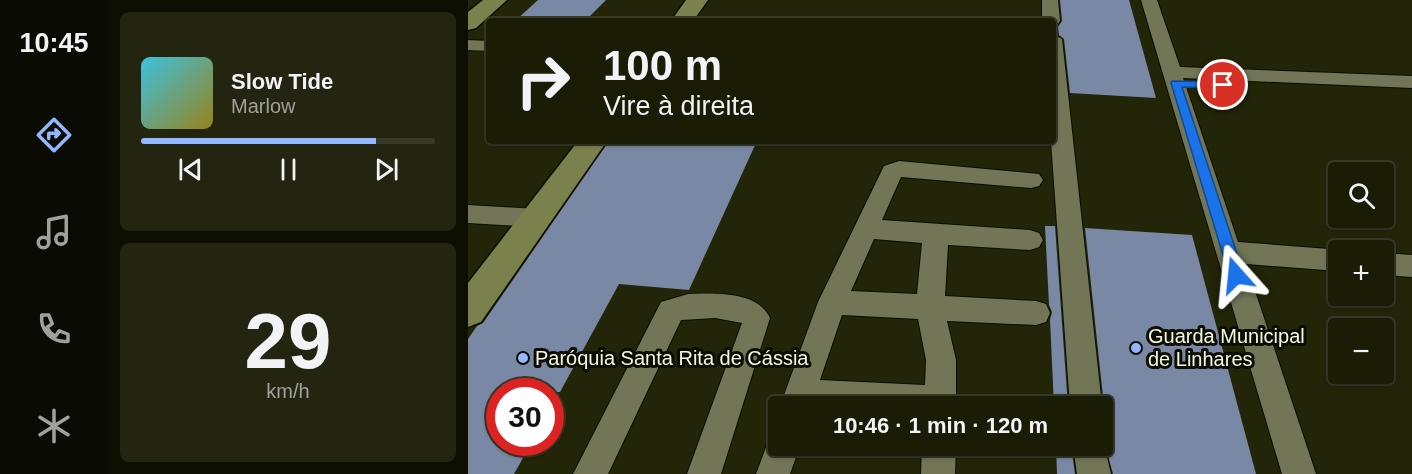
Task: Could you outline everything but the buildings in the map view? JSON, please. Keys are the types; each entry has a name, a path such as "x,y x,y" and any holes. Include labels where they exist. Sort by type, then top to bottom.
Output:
{"main road":[{"path":"468,23 496,0"},
{"path":"684,18 697,0"},
{"path":"468,311 591,144"}],"street":[{"path":"1050,0 1052,18"},
{"path":"1149,0 1299,474"},
{"path":"468,45 486,46"},
{"path":"1056,72 1085,396"},
{"path":"1174,77 1412,82"},
{"path":"1174,77 1412,94"},
{"path":"800,396 832,302 894,171 899,169 1031,180"},
{"path":"468,214 537,218"},
{"path":"865,229 1030,240"},
{"path":"936,234 930,308 941,360 940,396"},
{"path":"1229,252 1328,260"},
{"path":"1394,265 1412,266"},
{"path":"832,302 1036,313"},
{"path":"590,474 666,316 682,305 746,309 756,318 704,474"},
{"path":"773,474 779,456"},
{"path":"938,474 939,456"},
{"path":"1091,456 1094,474"}],"place":[{"name":"Guarda Municipal de Linhares","path":"1136,348"},
{"name":"Paróquia Santa Rita de Cássia","path":"523,358"}],"route":[{"path":"1223,85 1176,83 1236,275"}]}
